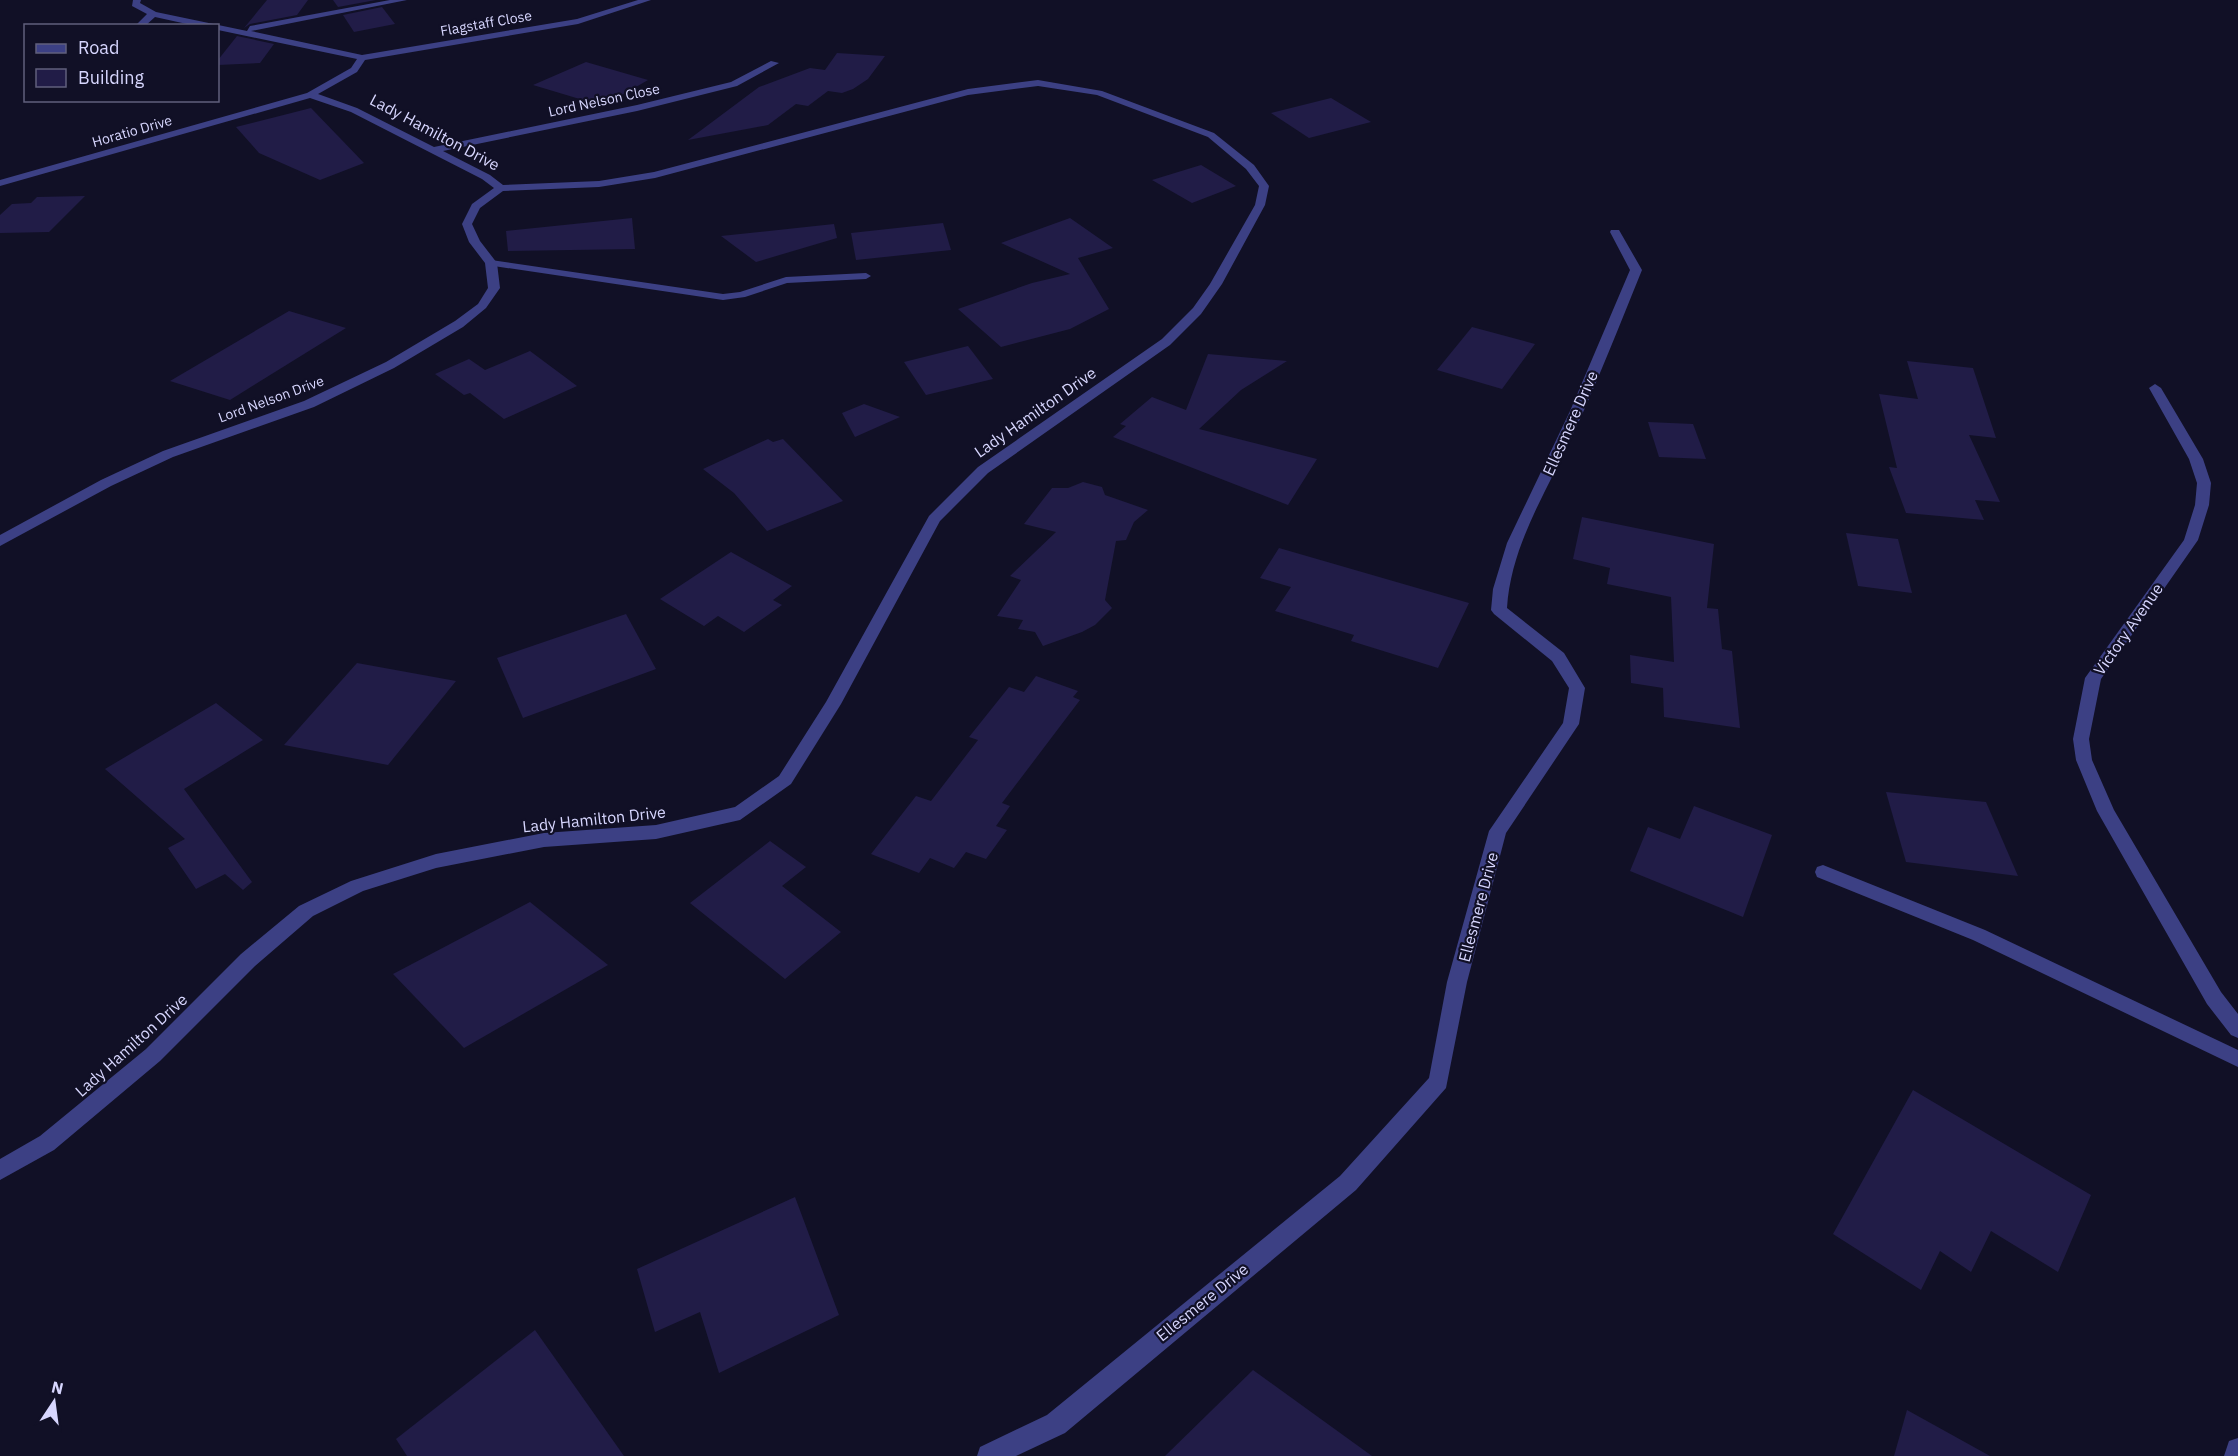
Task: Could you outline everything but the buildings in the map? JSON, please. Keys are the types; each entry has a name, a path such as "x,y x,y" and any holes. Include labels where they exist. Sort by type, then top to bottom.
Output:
{"street":[{"path":"137,0 135,4 153,14 201,24"},
{"path":"241,31 403,0"},
{"name":"Flagstaff Close","path":"362,58 578,21 647,0"},
{"path":"141,24 153,14"},
{"path":"219,27 362,58"},
{"name":"Horatio Drive","path":"0,183 310,94 354,70 362,58"},
{"name":"Lord Nelson Close","path":"434,150 637,108 734,84 774,63"},
{"name":"Lady Hamilton Drive","path":"0,1170 47,1143 153,1055 248,960 306,911 357,886 436,861 544,840 656,832 741,813 785,780 833,704 934,519 982,470 1166,342 1197,311 1216,284 1260,205 1264,186 1250,167 1210,135 1099,93 1038,83 968,92 655,175 599,184 501,188 486,177 354,110 310,94"},
{"path":"491,263 475,242 467,224 476,206 501,188"},
{"name":"Ellesmere Drive","path":"989,1456 1056,1424 1348,1183 1439,1082 1457,982 1498,831 1571,724 1577,688 1558,657 1499,610 1498,596 1518,534 1568,433 1636,270 1615,232"},
{"name":"Lord Nelson Drive","path":"0,541 106,483 168,454 309,404 390,365 459,324 482,306 494,288 491,263"},
{"name":"Victory Avenue","path":"2155,388 2196,459 2204,483 2202,505 2191,540 2093,678 2080,739 2084,760 2106,811 2214,998 2238,1029"},
{"path":"2236,1456 2238,1450"}],"lane":[{"path":"491,263 723,297 741,295 786,279 866,276"},
{"path":"1823,872 1979,935 2238,1059"}]}
